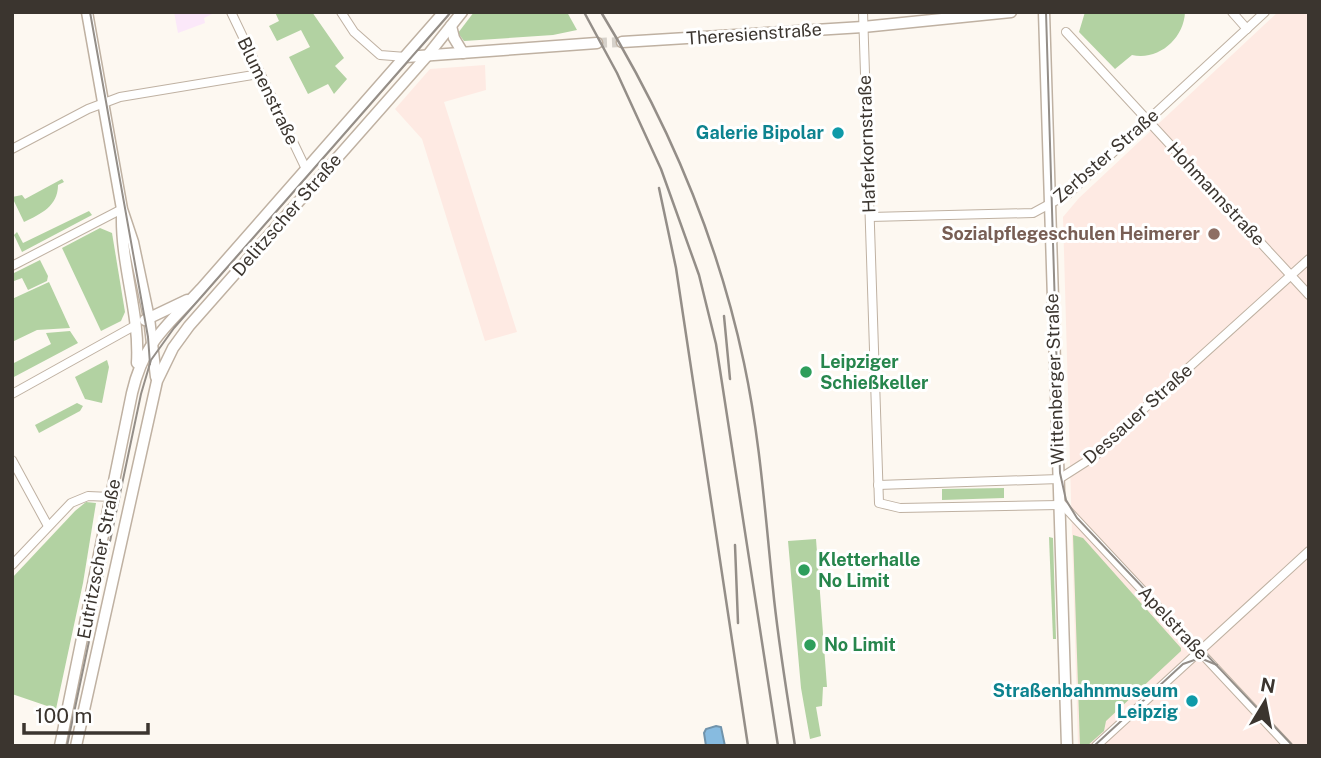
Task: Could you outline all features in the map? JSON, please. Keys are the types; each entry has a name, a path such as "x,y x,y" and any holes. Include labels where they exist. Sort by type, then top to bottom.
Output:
{"main road":[{"path":"88,12 122,209 123,241 136,324 137,373"},
{"name":"Delitzscher Straße","path":"137,373 153,340 444,12"},
{"name":"Delitzscher Straße","path":"157,381 169,355 189,326 462,12"},
{"name":"Theresienstraße","path":"622,42 863,27 958,15 1011,12"},
{"name":"Wittenberger Straße","path":"1044,12 1068,746"},
{"path":"451,26 454,38 463,53"},
{"path":"406,57 597,43"},
{"path":"122,209 133,242 149,318 157,381"},
{"path":"136,324 193,298"},
{"name":"Eutritzscher Straße","path":"60,746 137,373"},
{"name":"Eutritzscher Straße","path":"76,746 157,381"}],"street":[{"name":"Blumenstraße","path":"230,12 306,169"},
{"path":"341,12 354,32 380,55 391,73"},
{"name":"Haferkornstraße","path":"863,12 878,485"},
{"path":"1232,12 1247,29"},
{"name":"Zerbster Straße","path":"870,217 1033,213 1049,206 1068,194 1265,12"},
{"name":"Hohmannstraße","path":"1066,32 1309,295"},
{"path":"380,55 406,57"},
{"path":"12,149 120,97 259,74"},
{"path":"12,265 122,209"},
{"name":"Dessauer Straße","path":"1059,479 1095,456 1309,259"},
{"path":"12,394 136,324"},
{"path":"12,460 48,526"},
{"path":"1059,479 878,485 879,502 900,508 1059,503"},
{"path":"12,565 71,503 88,496 111,497"},
{"name":"Apelstraße","path":"1059,503 1288,746"},
{"path":"1096,746 1309,551"}],"shaded area":[{"path":"174,12 216,12 204,18 205,23 178,33"},
{"path":"1278,12 1309,12 1309,746 1078,746 1063,217 1079,198"},
{"path":"485,65 486,90 444,102 517,332 485,341 422,139 395,109 430,69"}],"green space":[{"path":"275,12 312,12 344,58 335,66 347,79 334,94 328,84 308,94 289,57 310,47 301,30 277,41 269,26 279,21"},
{"path":"474,12 567,12 577,30 553,35 464,41 458,33"},
{"path":"1085,12 1185,12 1180,31 1168,46 1151,55 1132,55 1115,69 1079,32"},
{"path":"62,179 64,182 58,185 52,204 24,222 12,197 22,195 25,199"},
{"path":"89,211 92,215 22,252 14,235 17,232 23,243"},
{"path":"100,228 112,233 125,312 121,321 101,331 62,248"},
{"path":"40,260 48,276 47,281 28,290 22,278 14,281 12,274"},
{"path":"49,282 70,328 37,330 12,342 12,299"},
{"path":"70,331 78,343 12,378 12,364 51,344 46,333"},
{"path":"107,360 109,367 102,403 85,399 75,377"},
{"path":"77,403 83,406 80,411 39,433 35,425"},
{"path":"1004,488 1004,498 942,500 942,489"},
{"path":"86,502 96,503 83,583 56,709 12,694 12,578"},
{"path":"1073,535 1083,538 1181,648 1181,651 1106,721 1104,731 1087,746 1080,746"},
{"path":"1049,537 1053,538 1056,639 1053,639"},
{"name":"No Limit","path":"816,539 827,687 823,687 822,706 816,707 821,736 810,739 801,688 788,541"}],"water":[{"path":"721,727 725,746 706,746 706,729"}],"tunnel":[{"path":"597,43 622,42"}],"tram line":[{"path":"90,12 148,337 150,364"},
{"path":"67,746 141,394 151,360 174,328 451,12"},
{"path":"1046,12 1060,473 1066,500 1077,518 1293,746"},
{"path":"1094,746 1183,664 1200,658 1217,665"}],"railway":[{"path":"584,12 617,73 661,169 699,275 716,344 778,746"},
{"path":"601,12 648,95 688,182 705,226 733,317 754,419 777,628 795,746"},
{"path":"659,188 676,268 748,746"},
{"path":"724,316 730,379"},
{"path":"735,545 738,623"}],"place":[{"name":"Galerie Bipolar","path":"838,133"},
{"name":"Sozialpflegeschulen Heimerer","path":"1214,234"},
{"name":"Leipziger Schießkeller","path":"806,372"},
{"name":"Kletterhalle No Limit","path":"804,570"},
{"name":"No Limit","path":"810,645"},
{"name":"Straßenbahnmuseum Leipzig","path":"1192,701"}]}
